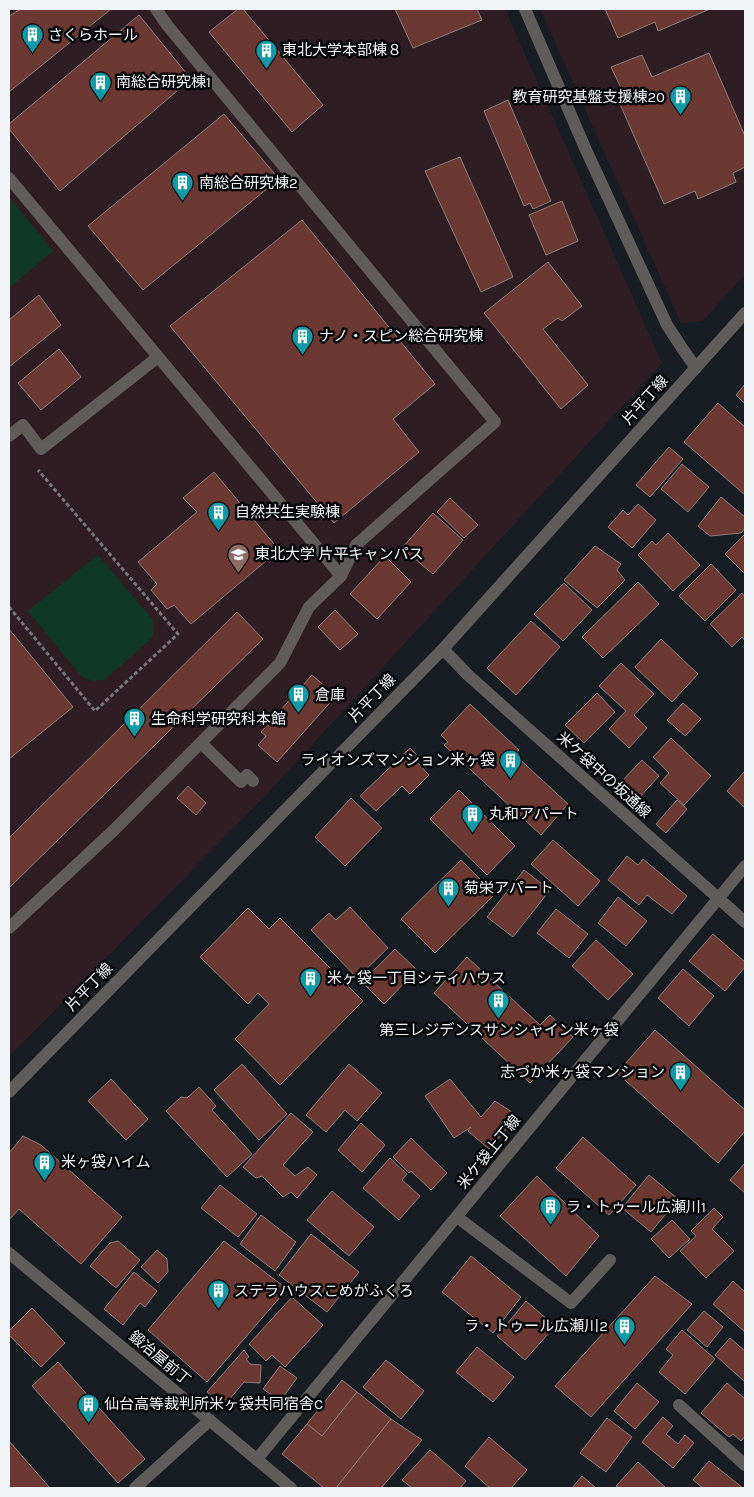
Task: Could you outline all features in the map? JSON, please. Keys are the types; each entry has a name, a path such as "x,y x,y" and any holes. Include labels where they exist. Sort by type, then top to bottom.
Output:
{"street":[{"path":"9,928 114,830 280,663 309,608 341,576 356,545 495,422 186,48 156,9"},
{"path":"525,9 586,150 667,325 696,368"},
{"path":"9,178 341,576"},
{"name":"片平丁線","path":"9,1092 443,649 745,313"},
{"path":"9,436 23,425 41,449 158,357"},
{"name":"米ケ袋中の坂通線","path":"443,649 468,675 745,922"},
{"path":"201,744 241,782 247,775 253,781"},
{"name":"米ケ袋上丁線","path":"257,1460 745,866"},
{"path":"457,1216 571,1303 610,1260"},
{"name":"鍛冶屋前丁","path":"9,1253 290,1488"},
{"path":"679,1405 745,1465"},
{"path":"135,1488 210,1420"}],"path":[{"path":"9,607 95,711 178,634 34,465"}],"shaded area":[{"name":"東北大学 片平キャンパス","path":"9,9 505,9 662,363 267,794 9,1057"},
{"path":"540,9 745,9 745,274 703,321 681,323"}],"green space":[{"path":"9,197 53,251 9,288"},
{"path":"98,555 152,619 154,628 152,638 104,680 93,681 82,677 28,611"}],"building":[{"name":"さくらホール","path":"21,9 111,9 9,92 9,16"},
{"name":"東北大学本部棟８","path":"238,9 243,9 323,105 292,132 209,32"},
{"path":"395,9 477,9 482,20 413,48"},
{"path":"605,9 710,9 658,31 655,22 618,38"},
{"name":"南総合研究棟1","path":"139,15 191,79 60,191 9,129 9,124"},
{"name":"教育研究基盤支援棟20","path":"709,53 745,136 745,167 733,173 736,182 698,199 695,191 664,204 616,95 623,92 611,67 642,55 652,77"},
{"path":"508,100 551,201 533,209 530,203 524,206 484,111"},
{"name":"南総合研究棟2","path":"224,114 279,179 143,290 88,226"},
{"path":"460,157 513,277 481,292 425,171"},
{"path":"562,201 578,241 546,255 529,215"},
{"name":"ナノ・スピン総合研究棟","path":"302,220 435,384 393,419 419,452 334,523 170,326"},
{"path":"548,262 582,306 562,321 558,318 543,329 588,385 561,409 484,313"},
{"path":"39,295 61,325 9,367 9,320"},
{"path":"59,349 81,377 41,410 18,383"},
{"path":"745,384 745,404 736,395"},
{"path":"718,403 745,427 745,495 684,442"},
{"path":"669,447 683,459 650,497 636,485"},
{"path":"682,464 709,487 688,512 661,489"},
{"name":"自然共生実験棟","path":"214,472 279,550 191,624 174,605 167,609 151,590 157,584 138,562 197,512 183,498"},
{"path":"721,497 745,517 745,528 741,533 710,536 698,526"},
{"path":"450,498 478,525 464,538 437,512"},
{"path":"638,504 656,520 632,548 608,527 623,510 628,515"},
{"path":"433,513 463,540 433,574 402,548"},
{"path":"668,533 700,565 673,591 638,555 652,541 656,545"},
{"path":"745,534 745,574 725,554"},
{"path":"595,546 621,564 617,570 625,580 597,608 564,580"},
{"path":"385,556 411,582 377,619 350,594"},
{"path":"711,564 736,590 705,621 679,596"},
{"path":"638,582 659,604 603,658 582,637"},
{"path":"564,583 592,610 563,641 534,614"},
{"path":"742,593 745,597 745,641 742,637 732,647 710,624"},
{"name":"倉庫","path":"335,610 358,634 340,650 318,627"},
{"name":"生命科学研究科本館","path":"237,612 263,639 9,888 9,838"},
{"path":"531,621 560,647 516,695 487,668"},
{"path":"9,629 73,707 9,759"},
{"path":"661,639 698,674 672,702 635,667"},
{"path":"621,663 654,694 634,715 647,728 629,748 609,729 626,711 599,686"},
{"name":"倉庫","path":"312,675 336,696 277,762 258,745 266,736 261,732"},
{"path":"597,693 615,712 584,743 565,725"},
{"path":"683,703 701,719 685,736 667,720"},
{"name":"ライオンズマンション米ヶ袋","path":"470,704 519,750 514,754 568,804 541,835 444,745 448,742 441,735"},
{"path":"671,738 711,776 684,805 660,783 669,773 653,757"},
{"path":"410,748 417,755 413,758 429,775 410,794 402,786 376,811 360,796"},
{"path":"642,760 659,776 638,799 620,783"},
{"path":"745,771 745,808 727,791"},
{"path":"188,786 206,803 196,815 177,798"},
{"name":"丸和アパート","path":"459,790 515,846 487,875 430,819"},
{"path":"351,798 382,828 345,866 315,837"},
{"path":"677,800 687,809 666,833 656,824"},
{"path":"553,840 600,881 578,906 531,864"},
{"path":"627,856 638,865 643,859 687,896 672,914 647,895 639,905 608,880"},
{"name":"菊栄アパート","path":"461,860 495,894 435,953 401,919"},
{"path":"524,870 550,890 513,937 487,917"},
{"path":"618,897 647,921 626,946 598,923"},
{"path":"350,907 388,948 357,978 311,930 329,913 336,920"},
{"name":"米ヶ袋一丁目シティハウス","path":"248,908 269,929 280,918 363,1001 280,1085 235,1039 269,1004 258,993 248,1004 200,957"},
{"path":"556,909 588,934 569,958 537,933"},
{"path":"713,934 745,962 745,967 725,991 689,961"},
{"path":"596,940 633,974 608,1000 572,966"},
{"path":"395,949 417,970 384,1004 362,982"},
{"name":"第三レジデンスサンシャイン米ヶ袋","path":"467,957 540,1025 550,1015 573,1037 530,1083 434,993"},
{"path":"683,969 714,996 689,1026 658,998"},
{"name":"志づか米ヶ袋マンション","path":"655,1030 745,1110 745,1131 718,1163 617,1073"},
{"path":"242,1064 287,1114 259,1140 214,1090"},
{"path":"349,1064 382,1093 357,1121 345,1110 326,1132 306,1115"},
{"path":"111,1079 148,1119 126,1140 88,1101"},
{"path":"450,1079 481,1117 495,1101 518,1116 489,1149 468,1131 471,1127 454,1138 425,1096"},
{"path":"199,1087 216,1106 212,1110 252,1154 227,1177 166,1111 181,1097 187,1098"},
{"path":"291,1113 313,1132 283,1165 295,1176 308,1167 317,1175 297,1198 291,1192 283,1197 262,1176 256,1178 243,1167"},
{"path":"361,1123 385,1145 362,1172 338,1150"},
{"name":"米ヶ袋ハイム","path":"23,1136 41,1145 122,1217 81,1264 19,1209 9,1218 9,1153"},
{"path":"583,1137 636,1185 609,1215 556,1168"},
{"path":"411,1138 447,1173 431,1190 411,1171 409,1173 393,1157"},
{"path":"390,1158 407,1174 402,1180 420,1196 399,1220 363,1188"},
{"path":"745,1163 745,1193 730,1180"},
{"path":"649,1175 678,1199 651,1232 622,1208"},
{"name":"ラ・トゥール広瀬川1","path":"537,1176 599,1236 566,1276 500,1216"},
{"path":"220,1185 257,1214 238,1237 201,1208"},
{"path":"332,1191 374,1227 349,1256 307,1220"},
{"path":"714,1208 723,1217 712,1229 734,1251 706,1278 680,1251 696,1236 691,1231"},
{"path":"261,1215 296,1242 275,1271 240,1244"},
{"path":"672,1220 690,1239 669,1258 651,1239"},
{"path":"311,1234 359,1272 327,1312 279,1275"},
{"path":"118,1241 140,1260 116,1288 90,1266 110,1243"},
{"name":"ステラハウスこめがふくろ","path":"224,1241 287,1289 207,1382 148,1330"},
{"path":"157,1250 167,1259 168,1272 158,1283 141,1267"},
{"path":"471,1256 521,1297 493,1333 442,1292"},
{"path":"134,1272 157,1291 145,1307 140,1303 123,1325 104,1309"},
{"name":"ラ・トゥール広瀬川2","path":"655,1276 692,1304 591,1417 555,1386"},
{"path":"733,1281 745,1292 745,1332 713,1304"},
{"path":"292,1297 323,1325 285,1367 272,1355 266,1361 249,1344"},
{"path":"526,1301 555,1326 525,1360 497,1336"},
{"path":"32,1308 65,1343 41,1367 9,1335 9,1331"},
{"path":"704,1311 723,1327 707,1347 687,1330"},
{"path":"682,1330 715,1359 685,1394 659,1372 673,1355 666,1349"},
{"path":"730,1338 745,1351 745,1382 715,1355"},
{"path":"477,1347 514,1377 493,1402 456,1372"},
{"path":"244,1350 249,1357 246,1359 250,1364 261,1365 260,1383 244,1382 224,1406 207,1392"},
{"path":"386,1360 424,1391 401,1419 363,1387"},
{"name":"仙台高等裁判所米ヶ袋共同宿舎C","path":"58,1362 145,1459 118,1483 32,1386"},
{"path":"280,1366 297,1378 280,1401 263,1389"},
{"path":"342,1380 357,1392 322,1436 307,1424"},
{"path":"637,1383 659,1402 635,1429 614,1411"},
{"path":"727,1383 745,1399 745,1436 741,1441 733,1434 729,1437 701,1413"},
{"path":"357,1392 391,1419 336,1488 324,1488 282,1454 307,1424 322,1436"},
{"path":"663,1417 673,1426 666,1434 678,1444 685,1435 694,1443 673,1468 642,1442"},
{"path":"607,1418 632,1437 606,1472 580,1453"},
{"path":"391,1419 422,1440 381,1488 336,1488"},
{"path":"489,1437 527,1470 511,1488 490,1488 465,1466"},
{"path":"9,1441 50,1488 9,1488"},
{"path":"430,1450 466,1481 460,1488 412,1488 402,1480"},
{"path":"709,1461 743,1488 703,1488 693,1480"},
{"path":"638,1462 666,1488 619,1488 616,1486"},
{"path":"582,1476 596,1488 572,1488"}],"place":[{"name":"さくらホール","path":"32,54"},
{"name":"東北大学本部棟８","path":"266,69"},
{"name":"南総合研究棟1","path":"100,101"},
{"name":"教育研究基盤支援棟20","path":"681,116"},
{"name":"南総合研究棟2","path":"183,202"},
{"name":"ナノ・スピン総合研究棟","path":"303,355"},
{"name":"自然共生実験棟","path":"219,531"},
{"name":"東北大学 片平キャンパス","path":"239,573"},
{"name":"倉庫","path":"299,714"},
{"name":"生命科学研究科本館","path":"135,738"},
{"name":"ライオンズマンション米ヶ袋","path":"511,779"},
{"name":"丸和アパート","path":"473,833"},
{"name":"菊栄アパート","path":"448,907"},
{"name":"米ヶ袋一丁目シティハウス","path":"311,997"},
{"name":"第三レジデンスサンシャイン米ヶ袋","path":"499,1020"},
{"name":"志づか米ヶ袋マンション","path":"681,1091"},
{"name":"米ヶ袋ハイム","path":"45,1181"},
{"name":"ラ・トゥール広瀬川1","path":"550,1226"},
{"name":"ステラハウスこめがふくろ","path":"218,1310"},
{"name":"ラ・トゥール広瀬川2","path":"624,1345"},
{"name":"仙台高等裁判所米ヶ袋共同宿舎C","path":"88,1423"}]}
